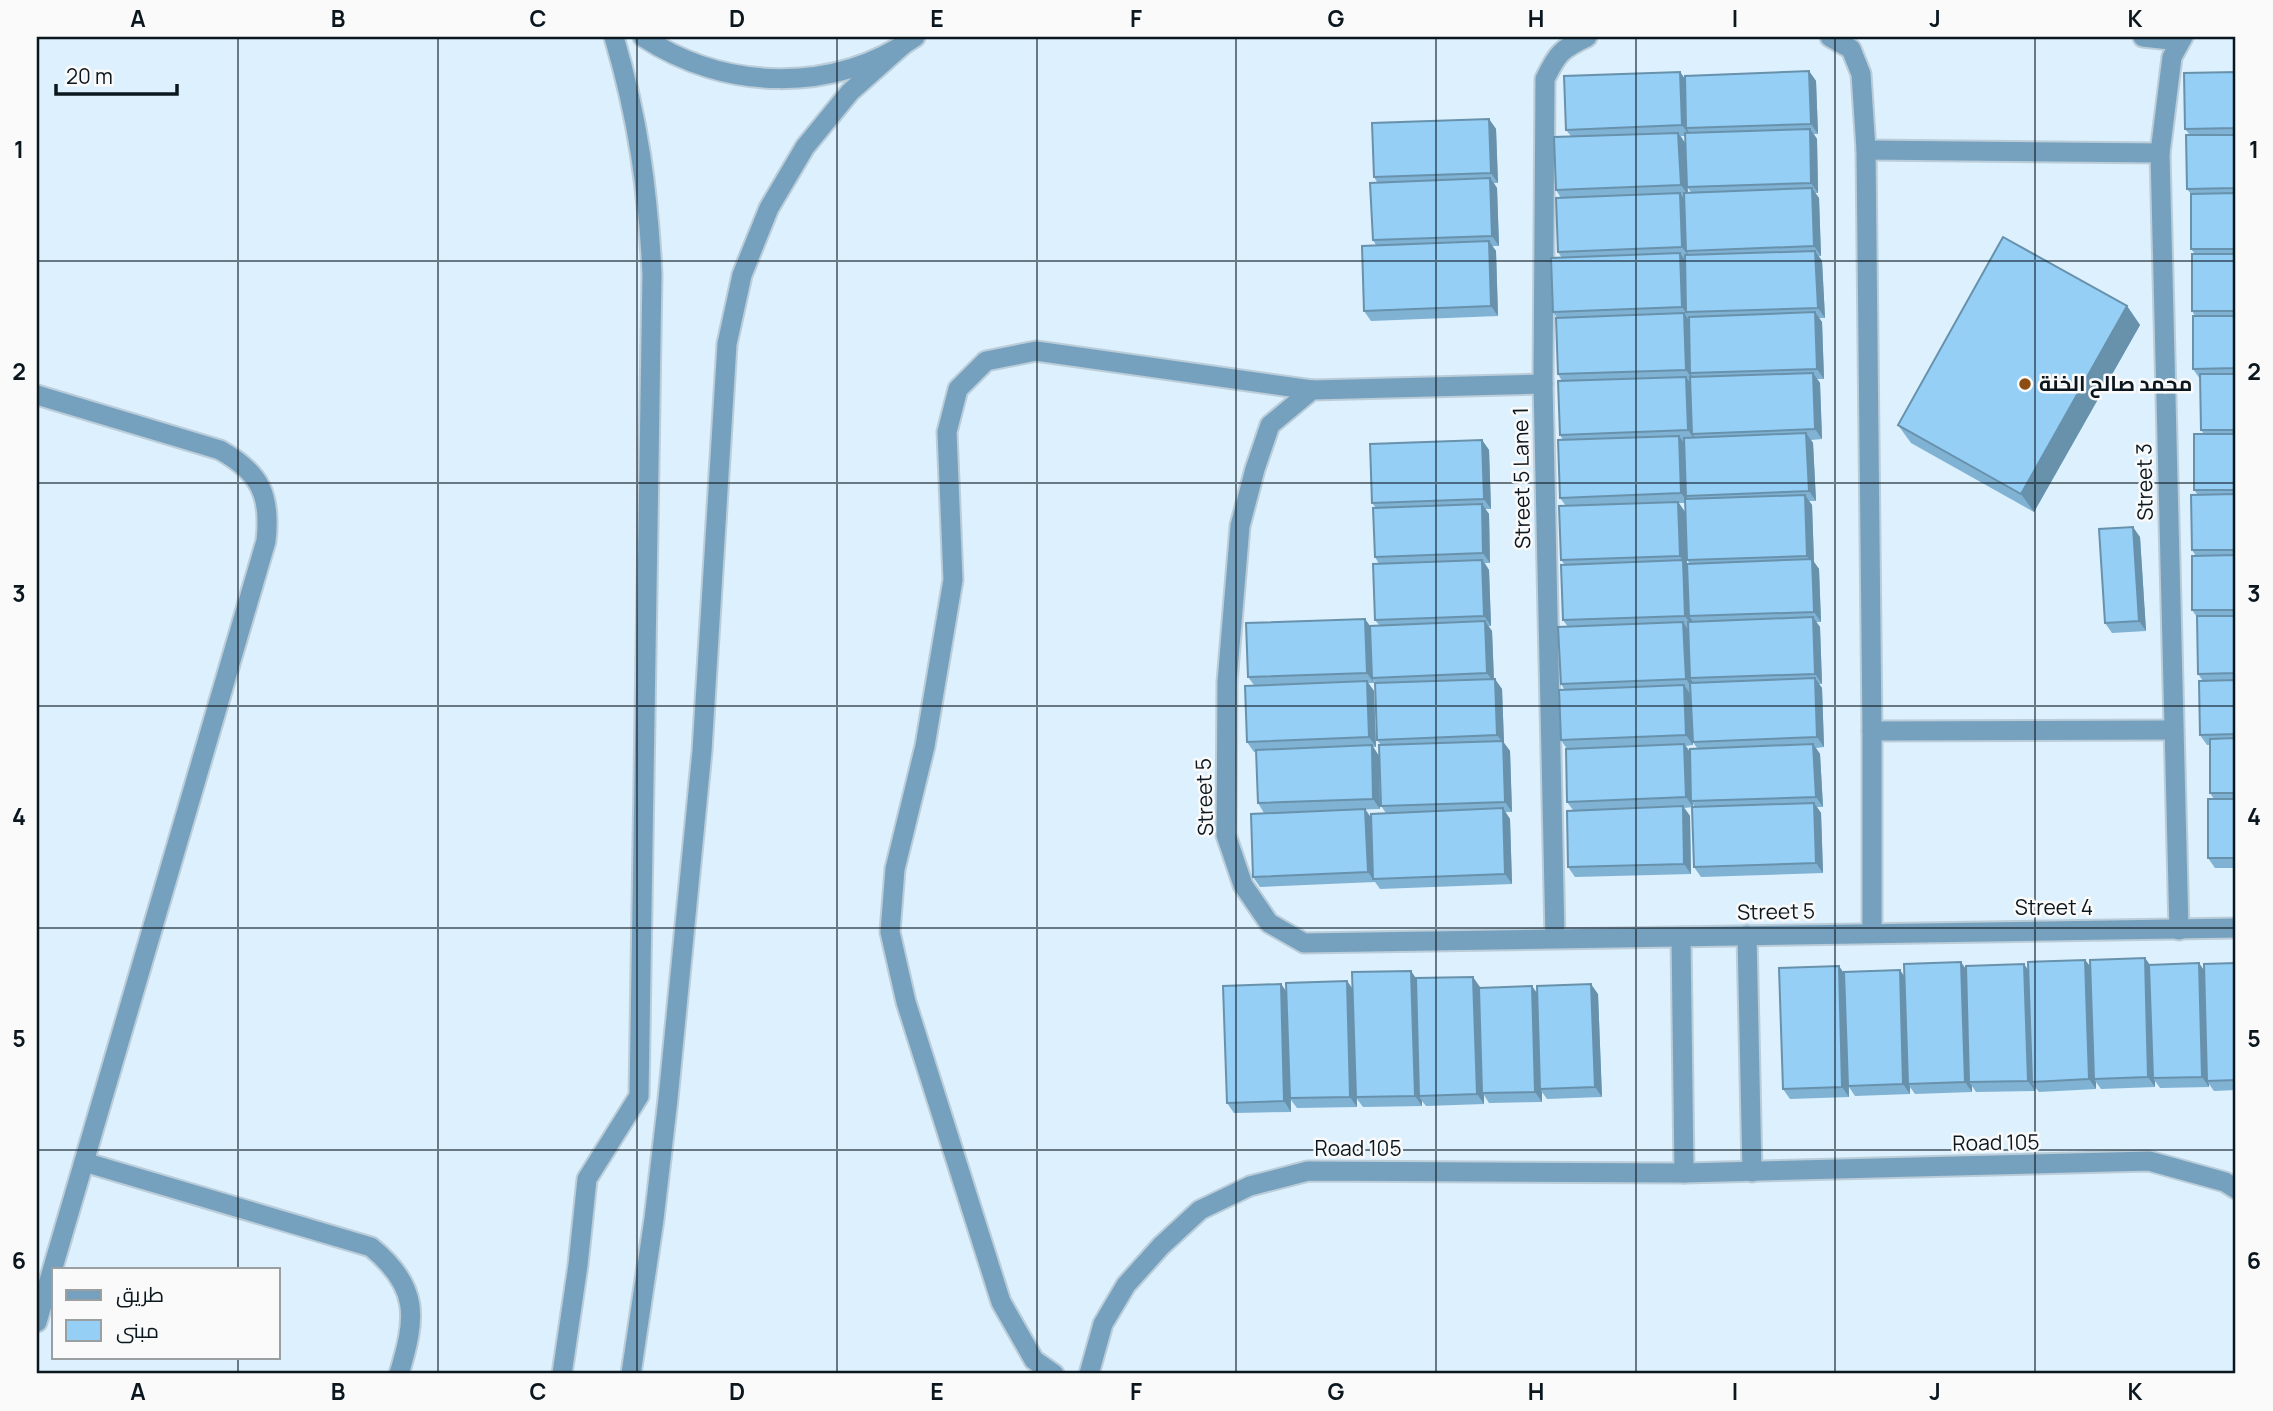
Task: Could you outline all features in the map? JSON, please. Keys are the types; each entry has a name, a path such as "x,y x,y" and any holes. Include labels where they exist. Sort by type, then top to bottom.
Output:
{"street":[{"path":"562,1374 587,1179 639,1096 652,274 648,206 639,138 614,37"},
{"path":"643,37 695,64 729,74 765,79 801,79 837,73 871,61 909,41"},
{"name":"Street 5 Lane 1","path":"1555,938 1543,384 1545,79 1556,57 1573,43 1587,37"},
{"path":"1830,37 1851,49 1861,74 1866,150 1872,932"},
{"path":"2143,37 2181,39"},
{"name":"Street 3","path":"2179,930 2160,153 2172,57 2181,39"},
{"path":"631,1374 654,1219 668,1099 702,751 727,344 742,275 775,198 805,148 850,92 909,41"},
{"path":"1866,150 2160,153"},
{"path":"1054,1374 1034,1360 1001,1302 906,1002 890,932 895,869 925,746 953,580 947,432 958,389 986,362 1036,351 1312,390 1543,384"},
{"name":"Street 5","path":"1312,390 1270,425 1255,469 1240,526 1227,682 1226,835 1243,885 1269,923 1304,943 1872,932"},
{"path":"37,395 220,450 239,461 255,477 264,497 268,519 266,541 53,1268"},
{"path":"1872,731 2173,730"},
{"name":"Street 4","path":"1872,932 2236,928"},
{"path":"1747,935 1752,1172"},
{"path":"1681,937 1684,1173"},
{"name":"Road 105","path":"1089,1374 1103,1324 1126,1285 1161,1246 1200,1210 1250,1186 1307,1171 1684,1173 2149,1161 2225,1182 2236,1189"},
{"path":"83,1162 371,1247 389,1262 402,1280 409,1301 411,1324 399,1374"},
{"path":"37,1322 52,1270"}],"building":[{"path":"1809,71 1811,124 1686,128 1685,76"},
{"path":"1680,72 1682,125 1566,130 1564,76"},
{"path":"2236,72 2236,128 2185,129 2184,73"},
{"path":"1489,119 1491,173 1374,177 1372,123"},
{"path":"1810,129 1811,183 1687,187 1685,133"},
{"path":"1678,133 1681,185 1556,190 1554,137"},
{"path":"2186,135 2236,135 2236,188 2187,189"},
{"path":"1490,178 1492,236 1373,240 1370,183"},
{"path":"1812,188 1814,246 1686,251 1684,193"},
{"path":"1680,193 1682,247 1558,252 1556,198"},
{"path":"2236,193 2236,249 2191,249 2191,194"},
{"name":"محمد صالح الخنة","path":"2003,237 2127,306 2021,494 1898,425"},
{"path":"1489,241 1491,306 1364,311 1362,246"},
{"path":"1815,251 1818,308 1686,312 1685,255"},
{"path":"1680,253 1682,307 1553,312 1551,258"},
{"path":"2192,254 2236,254 2236,311 2192,311"},
{"path":"1815,312 1817,369 1690,373 1689,317"},
{"path":"1684,313 1686,370 1558,374 1556,318"},
{"path":"2193,316 2236,316 2236,368 2193,369"},
{"path":"1813,373 1815,429 1692,434 1690,377"},
{"path":"2200,374 2236,374 2236,430 2201,430"},
{"path":"1686,377 1688,430 1560,435 1558,381"},
{"path":"1806,433 1809,491 1686,496 1684,438"},
{"path":"2194,434 2236,434 2236,490 2194,490"},
{"path":"1679,436 1681,493 1560,498 1558,440"},
{"path":"1482,440 1484,499 1372,503 1370,444"},
{"path":"2236,494 2236,550 2192,550 2191,495"},
{"path":"1805,495 1807,556 1687,560 1685,499"},
{"path":"1678,502 1680,556 1561,560 1559,506"},
{"path":"1482,504 1483,553 1375,557 1373,508"},
{"path":"2133,527 2139,621 2105,623 2099,529"},
{"path":"2236,555 2236,610 2192,610 2192,556"},
{"path":"1812,559 1814,612 1689,616 1687,564"},
{"path":"1482,560 1484,616 1375,620 1373,564"},
{"path":"1683,560 1685,616 1563,620 1561,565"},
{"path":"2197,616 2236,616 2236,673 2198,674"},
{"path":"1813,617 1815,674 1690,678 1688,622"},
{"path":"1365,619 1367,673 1248,677 1246,623"},
{"path":"1485,621 1487,673 1372,678 1370,626"},
{"path":"1683,622 1686,679 1561,684 1558,627"},
{"path":"1815,678 1817,737 1693,742 1690,683"},
{"path":"1495,679 1497,735 1377,740 1375,683"},
{"path":"2236,680 2236,734 2200,735 2199,681"},
{"path":"1367,681 1369,737 1247,742 1245,686"},
{"path":"1684,685 1686,735 1561,740 1559,690"},
{"path":"2236,738 2236,793 2210,793 2210,739"},
{"path":"1503,741 1505,802 1381,806 1379,745"},
{"path":"1684,744 1686,797 1567,802 1566,749"},
{"path":"1813,744 1816,797 1691,801 1690,749"},
{"path":"1372,745 1373,799 1258,803 1256,750"},
{"path":"2208,799 2236,799 2236,858 2208,858"},
{"path":"1814,803 1816,863 1694,867 1692,807"},
{"path":"1683,806 1684,864 1568,867 1567,811"},
{"path":"1503,808 1505,874 1373,879 1371,814"},
{"path":"1365,809 1368,872 1253,877 1251,814"},
{"path":"2145,958 2148,1077 2094,1079 2090,960"},
{"path":"2085,960 2089,1079 2032,1082 2028,962"},
{"path":"1961,962 1965,1082 1908,1084 1904,964"},
{"path":"2199,963 2202,1077 2153,1078 2149,965"},
{"path":"2236,963 2236,1080 2207,1081 2204,964"},
{"path":"2024,964 2028,1081 1969,1082 1966,966"},
{"path":"1839,966 1842,1087 1783,1089 1779,968"},
{"path":"1900,970 1903,1084 1848,1086 1844,972"},
{"path":"1411,971 1415,1096 1356,1097 1352,972"},
{"path":"1473,977 1477,1094 1419,1096 1416,978"},
{"path":"1347,981 1350,1097 1290,1098 1286,983"},
{"path":"1281,984 1284,1101 1227,1103 1223,986"},
{"path":"1591,984 1595,1087 1540,1089 1537,986"},
{"path":"1532,986 1535,1092 1482,1093 1479,988"}],"place":[{"name":"محمد صالح الخنة","path":"2025,384"}]}
